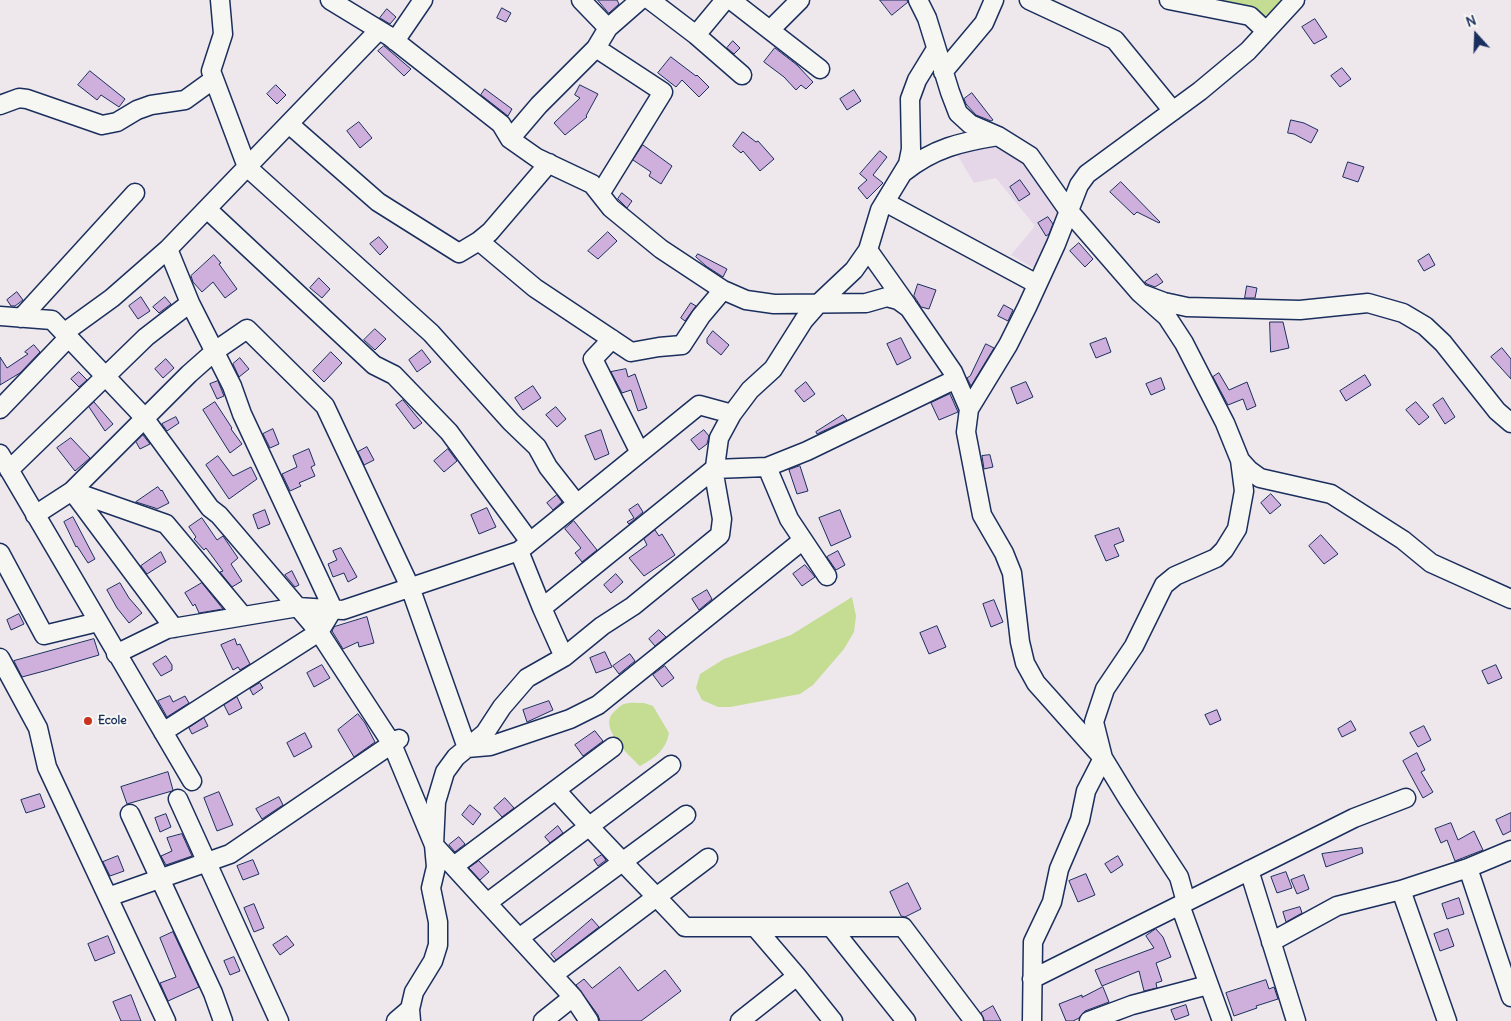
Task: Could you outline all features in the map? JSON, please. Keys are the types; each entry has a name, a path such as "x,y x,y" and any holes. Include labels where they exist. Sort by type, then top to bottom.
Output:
{"street":[{"path":"220,0 223,34 211,71 248,167 431,333 511,422 538,448 548,467 577,504"},
{"path":"330,0 353,6 379,30 500,124 510,139 537,158 592,184 611,208 661,249 723,290 746,300 774,304 866,303 887,297 898,300 909,308"},
{"path":"395,41 423,0"},
{"path":"582,0 608,28"},
{"path":"510,139 539,105 596,48 608,28 640,0"},
{"path":"650,0 696,35 742,75"},
{"path":"696,35 725,0"},
{"path":"731,0 820,69"},
{"path":"770,30 800,0"},
{"path":"918,0 927,18 943,72 958,112 970,124 998,136 1030,156 1068,210 1140,292 1167,317 1184,343 1225,423 1240,460 1244,490 1237,528 1224,550 1216,558 1175,576 1164,585 1134,646 1105,689 1094,722 1103,758 1086,791 1080,820 1059,869 1052,902 1033,942 1032,1021"},
{"path":"943,72 984,23 994,0"},
{"path":"1029,0 1115,40 1172,111"},
{"path":"1169,0 1250,16 1266,31"},
{"path":"1222,1021 1208,984 1183,903 1180,877 1103,758 1036,684 1025,663 1020,642 1012,574 1004,553 982,515 966,432 969,409 1008,345 1056,244 1079,185 1087,174 1200,91 1248,51 1295,0"},
{"path":"0,409 67,334 168,250 379,30"},
{"path":"596,48 663,92 600,194"},
{"path":"396,1021 410,1015 414,992 433,962 438,945 438,922 431,888 436,867 434,844 436,802 445,772 456,757 485,734 502,706 527,678 564,657 602,626 633,606 720,535 722,519 714,474 718,438 732,414 750,390 773,370 804,320 854,270 868,250 880,210 908,164 911,149 910,99 917,80 936,49"},
{"path":"0,104 19,98 27,99 102,124 117,122 137,110 151,105 185,100 214,79"},
{"path":"289,124 378,202 459,253 490,232 549,163"},
{"path":"902,174 920,159 960,142 998,136"},
{"path":"20,318 135,193"},
{"path":"885,202 1037,284"},
{"path":"206,209 374,365 394,375 449,432 524,547 542,608 564,657"},
{"path":"479,241 535,288 631,352 682,345 701,316 723,290"},
{"path":"168,250 190,303 232,386 242,414 333,609"},
{"path":"868,250 953,372 969,409"},
{"path":"1140,292 1164,302 1187,307 1300,310 1368,303 1404,313 1426,326 1443,343 1497,411 1511,422"},
{"path":"9,470 146,337 190,303"},
{"path":"0,316 52,320 144,418 210,508 219,515 319,632 396,742 434,844 573,997 589,1021"},
{"path":"35,515 72,491 214,351 247,329 324,406 410,588 467,748"},
{"path":"612,339 593,359 640,453"},
{"path":"542,608 714,469 767,467 807,451 956,379"},
{"path":"116,654 167,628 298,607 343,610 524,547 699,405 732,414"},
{"path":"0,454 192,781"},
{"path":"1240,460 1260,478 1331,494 1403,540 1431,563 1511,600"},
{"path":"767,467 790,519 827,576"},
{"path":"72,491 166,524 244,616"},
{"path":"72,491 174,628"},
{"path":"467,748 490,746 570,719 598,705 803,540"},
{"path":"0,552 44,635 98,622"},
{"path":"163,732 319,632 333,609"},
{"path":"0,658 38,728 47,767 166,1021"},
{"path":"108,897 230,854 396,742"},
{"path":"454,866 613,747"},
{"path":"487,903 671,765"},
{"path":"556,790 588,827 685,927 902,927 974,1021"},
{"path":"1032,979 1354,818 1406,798"},
{"path":"178,799 279,1021"},
{"path":"130,814 213,993 223,1021"},
{"path":"519,938 686,815"},
{"path":"1271,942 1337,906 1401,890 1468,868 1511,850"},
{"path":"553,975 708,858"},
{"path":"1468,868 1511,998"},
{"path":"1249,870 1296,1021"},
{"path":"1401,890 1447,1021"},
{"path":"754,927 797,976 829,1019"},
{"path":"831,927 906,1021"},
{"path":"740,1021 797,976"},
{"path":"1089,1021 1132,1005 1208,984"},
{"path":"543,1021 573,997"}],"shaded area":[{"path":"998,136 1030,156 1068,210 1043,273 1011,255 1035,226 996,178 974,183 952,146"}],"green space":[{"path":"1200,0 1283,0 1263,18"},
{"path":"852,597 856,616 854,632 844,649 813,685 800,694 730,707 718,707 702,700 696,688 700,674 724,659 791,635"},
{"path":"644,703 653,706 669,733 668,739 659,753 640,766 616,740 609,724 610,717 622,705"}],"building":[{"path":"598,0 617,0 619,4 609,13"},
{"path":"880,0 907,0 908,2 892,15"},
{"path":"502,8 511,13 506,22 497,18"},
{"path":"387,9 396,17 390,24 380,18"},
{"path":"1315,19 1327,37 1314,44 1302,27"},
{"path":"733,41 740,48 734,54 727,48"},
{"path":"384,46 411,69 404,76 378,51"},
{"path":"775,48 797,65 813,82 806,89 801,85 796,90 784,77 764,62"},
{"path":"671,57 697,75 709,87 699,97 682,80 676,87 658,73"},
{"path":"1342,68 1351,79 1340,87 1331,76"},
{"path":"90,71 125,99 119,107 101,95 97,100 78,85"},
{"path":"276,85 286,95 277,104 267,94"},
{"path":"580,85 598,94 587,117 565,135 554,123 580,98 575,95"},
{"path":"485,89 512,109 508,116 481,95"},
{"path":"854,90 861,101 847,110 840,99"},
{"path":"972,93 993,120 991,121 976,115 966,104 964,99"},
{"path":"1291,120 1304,123 1318,130 1311,143 1288,133"},
{"path":"359,122 372,138 360,148 347,131"},
{"path":"743,132 756,142 758,141 774,159 760,171 743,151 741,153 733,146"},
{"path":"643,145 672,166 661,184 649,176 651,172 633,160"},
{"path":"880,151 887,157 873,175 883,183 867,199 858,188 867,180 860,174"},
{"path":"1348,162 1364,167 1358,182 1343,177"},
{"path":"1020,180 1030,194 1019,201 1010,187"},
{"path":"1121,182 1159,223 1137,212 1134,215 1110,192"},
{"path":"622,193 632,201 627,208 618,199"},
{"path":"1048,217 1053,224 1049,234 1046,236 1038,223"},
{"path":"608,232 617,241 598,259 588,251"},
{"path":"379,237 388,247 380,255 370,244"},
{"path":"1079,243 1093,259 1085,267 1070,251"},
{"path":"698,254 727,269 723,277 696,257"},
{"path":"1429,254 1435,265 1424,271 1418,261"},
{"path":"214,255 237,289 225,298 213,282 202,292 193,282 191,276"},
{"path":"1157,274 1163,282 1155,287 1145,282"},
{"path":"319,278 330,289 322,298 310,288"},
{"path":"918,284 936,290 929,309 921,307 914,296"},
{"path":"1247,286 1257,288 1255,298 1245,298"},
{"path":"17,292 23,300 15,306 11,306 7,300"},
{"path":"141,297 150,311 138,319 129,306"},
{"path":"165,297 171,304 159,313 153,307"},
{"path":"691,303 696,306 685,321 681,318"},
{"path":"1004,305 1013,310 1008,321 998,316"},
{"path":"1270,322 1283,322 1289,348 1271,352"},
{"path":"375,329 386,339 375,350 364,340"},
{"path":"713,331 729,345 721,355 707,343 707,339"},
{"path":"901,338 911,358 897,365 887,344"},
{"path":"1106,338 1111,352 1096,358 1090,344"},
{"path":"986,344 994,348 971,386 967,378 970,376"},
{"path":"34,345 40,352 20,373 0,385 0,357 7,368 28,354 25,352"},
{"path":"1502,348 1511,359 1511,379 1491,357"},
{"path":"422,350 431,362 417,372 409,360"},
{"path":"331,352 342,363 324,382 313,371"},
{"path":"240,358 249,369 239,377 233,364"},
{"path":"166,359 174,368 163,378 155,369"},
{"path":"626,369 628,377 635,374 647,408 638,411 631,390 622,393 611,372"},
{"path":"79,372 87,380 79,387 71,379"},
{"path":"1219,373 1229,390 1247,382 1256,406 1247,410 1243,399 1228,405 1213,377"},
{"path":"1365,375 1371,385 1346,401 1340,391"},
{"path":"1161,378 1165,389 1151,395 1146,384"},
{"path":"218,381 224,396 217,399 210,384"},
{"path":"806,382 815,394 804,402 795,391"},
{"path":"1026,382 1033,397 1017,404 1011,388"},
{"path":"533,386 541,398 523,410 515,398"},
{"path":"950,394 958,412 939,420 931,403"},
{"path":"1443,398 1455,417 1445,424 1433,405"},
{"path":"403,400 422,423 414,429 396,405"},
{"path":"94,402 113,424 105,431 89,407"},
{"path":"215,402 242,444 230,453 203,410"},
{"path":"1416,402 1429,417 1419,425 1406,410"},
{"path":"556,407 566,419 557,427 546,415"},
{"path":"843,415 847,420 817,434 816,432"},
{"path":"176,417 179,423 167,431 162,424"},
{"path":"273,429 279,444 270,448 263,434"},
{"path":"601,430 609,454 595,460 585,436"},
{"path":"704,430 709,436 707,444 699,450 691,440"},
{"path":"143,435 150,444 140,449 136,442"},
{"path":"71,438 90,458 75,471 57,448"},
{"path":"367,447 374,460 364,465 358,452"},
{"path":"309,449 315,465 311,467 315,476 299,483 301,486 290,491 282,474 297,467 293,456"},
{"path":"448,449 457,461 444,472 434,461"},
{"path":"990,455 993,467 984,469 982,456"},
{"path":"218,456 233,476 251,467 257,479 229,499 206,465"},
{"path":"800,466 808,491 797,494 789,470"},
{"path":"158,487 162,490 169,503 157,509 136,502"},
{"path":"1271,494 1281,505 1270,514 1261,503"},
{"path":"557,495 562,502 553,510 547,503"},
{"path":"638,504 643,512 629,524 627,522 634,518 629,510"},
{"path":"487,508 496,527 479,534 471,515"},
{"path":"265,510 270,524 258,529 253,515"},
{"path":"840,510 851,537 831,546 819,518"},
{"path":"73,517 95,559 88,563 76,547 64,522"},
{"path":"202,518 217,540 223,536 238,558 231,564 242,581 232,587 220,572 223,571 206,548 204,550 194,539 196,537 189,527"},
{"path":"574,521 597,550 582,562 575,553 581,548 565,529"},
{"path":"1119,528 1124,541 1114,545 1119,556 1106,561 1095,536"},
{"path":"655,530 659,536 662,534 675,555 644,576 629,558 647,545 644,539"},
{"path":"1321,535 1338,554 1324,564 1309,546"},
{"path":"341,548 357,577 348,582 344,573 333,577 328,564 337,560 333,551"},
{"path":"838,551 845,565 836,570 827,557"},
{"path":"161,552 166,562 147,574 141,566"},
{"path":"805,565 815,577 802,586 793,574"},
{"path":"292,571 299,585 295,587 285,575"},
{"path":"616,574 623,582 611,593 604,585"},
{"path":"120,583 129,598 142,613 129,623 117,608 107,590"},
{"path":"202,583 223,609 199,613 195,604 193,606 185,593"},
{"path":"707,590 712,599 699,610 692,599"},
{"path":"994,600 1003,622 991,627 983,604"},
{"path":"19,614 24,624 11,630 7,620"},
{"path":"367,617 374,643 359,647 358,642 343,649 332,631 334,627"},
{"path":"937,626 946,647 929,654 920,633"},
{"path":"659,630 666,637 655,646 649,639"},
{"path":"94,639 99,655 48,670 22,677 14,661"},
{"path":"235,639 237,645 240,644 250,664 240,670 238,667 233,670 221,645"},
{"path":"605,652 612,667 596,673 590,658"},
{"path":"630,654 635,661 619,674 613,666"},
{"path":"166,656 172,665 172,670 161,676 153,664"},
{"path":"322,665 330,678 314,687 307,673"},
{"path":"1496,665 1502,678 1488,684 1482,671"},
{"path":"665,666 674,678 662,687 653,675"},
{"path":"260,683 263,688 253,695 250,689"},
{"path":"170,696 173,702 185,696 189,703 167,717 158,701"},
{"path":"237,697 242,708 229,715 224,705"},
{"path":"549,701 553,710 527,722 523,710"},
{"path":"1217,710 1221,720 1210,725 1205,715"},
{"path":"358,714 375,742 354,757 338,730"},
{"path":"204,718 208,726 192,734 189,728"},
{"path":"1351,721 1356,730 1342,737 1338,729"},
{"path":"1424,726 1431,740 1418,747 1410,733"},
{"path":"595,731 603,741 583,756 575,745"},
{"path":"305,733 312,747 294,757 287,743"},
{"path":"1417,753 1425,770 1421,772 1433,792 1423,798 1403,761"},
{"path":"168,772 172,791 127,804 121,787"},
{"path":"219,792 233,825 217,831 204,798"},
{"path":"40,794 45,807 26,813 21,800"},
{"path":"279,797 283,805 262,819 256,809"},
{"path":"505,798 514,808 502,817 494,808"},
{"path":"470,805 481,814 473,825 462,815"},
{"path":"1511,813 1511,831 1503,835 1496,820"},
{"path":"166,814 171,827 160,832 155,818"},
{"path":"1451,823 1458,840 1474,831 1483,850 1455,861 1447,840 1441,843 1435,829"},
{"path":"558,826 563,833 550,843 545,837"},
{"path":"182,834 192,856 166,865 161,856 172,851 167,838"},
{"path":"459,837 465,844 455,852 449,845"},
{"path":"1362,848 1363,853 1326,867 1322,854"},
{"path":"602,855 606,860 598,866 594,860"},
{"path":"118,856 124,871 110,876 103,862"},
{"path":"1118,856 1123,865 1111,873 1105,864"},
{"path":"253,860 259,874 243,880 237,866"},
{"path":"479,861 489,872 480,880 469,868"},
{"path":"1286,872 1292,888 1277,893 1271,877"},
{"path":"1086,874 1095,895 1078,902 1069,881"},
{"path":"1304,875 1309,889 1297,894 1291,880"},
{"path":"908,883 921,909 905,917 901,916 890,892"},
{"path":"1459,898 1464,914 1447,919 1442,904"},
{"path":"254,904 264,928 254,932 244,908"},
{"path":"1300,907 1302,913 1286,922 1283,912"},
{"path":"592,919 599,927 556,960 551,954"},
{"path":"1156,929 1163,937 1171,957 1156,963 1162,981 1156,983 1157,988 1144,991 1139,971 1102,986 1095,970 1154,948 1146,936"},
{"path":"1448,929 1454,946 1440,951 1434,934"},
{"path":"173,932 199,987 168,1001 160,983 176,977 160,938"},
{"path":"108,936 115,953 95,961 88,944"},
{"path":"287,936 294,945 280,955 273,945"},
{"path":"234,957 240,971 230,975 224,961"},
{"path":"620,967 638,991 665,970 681,991 641,1021 600,1021 598,1015 576,985 584,979 592,988"},
{"path":"1266,980 1269,989 1274,987 1278,999 1234,1016 1226,993"},
{"path":"1103,987 1109,1002 1085,1011 1079,1018 1073,1021 1066,1021 1059,1004 1082,995 1082,997"},
{"path":"131,995 141,1021 121,1021 113,1002"},
{"path":"1186,1005 1189,1015 1175,1020 1171,1010"},
{"path":"993,1006 1001,1021 984,1021 981,1013"}],"place":[{"name":"Ecole","path":"88,721"}]}
